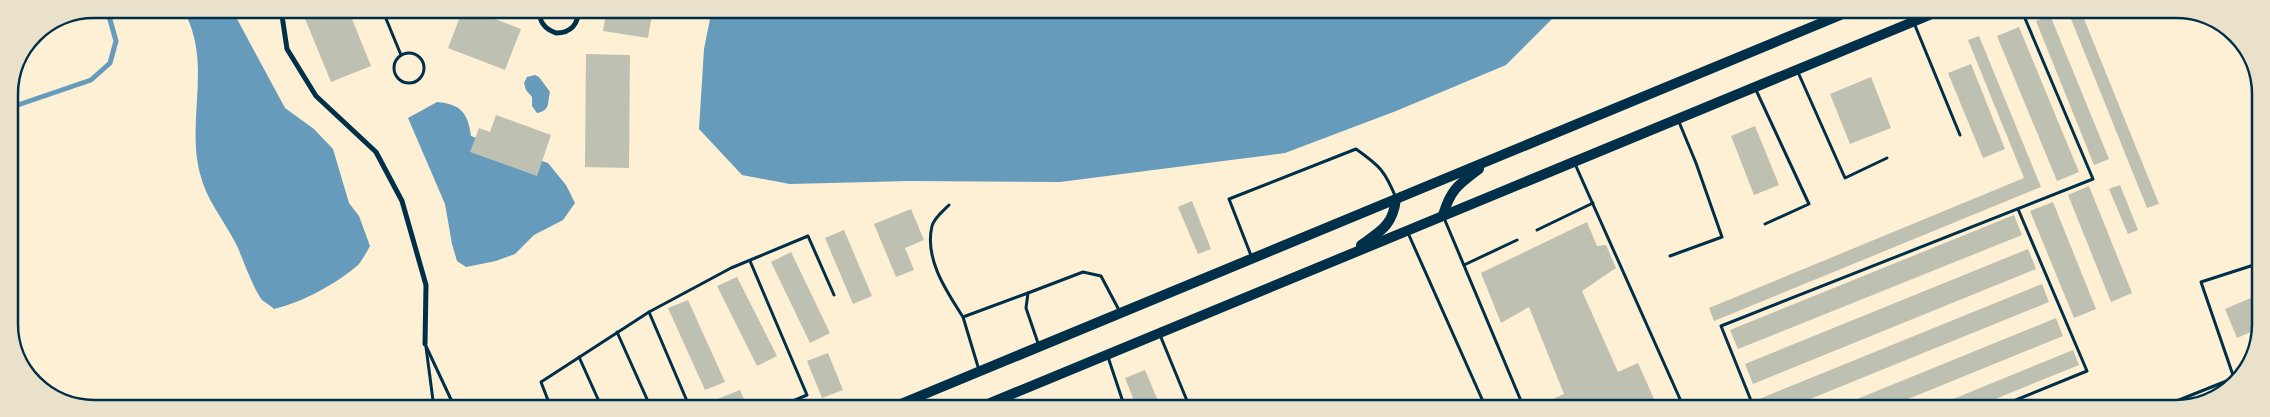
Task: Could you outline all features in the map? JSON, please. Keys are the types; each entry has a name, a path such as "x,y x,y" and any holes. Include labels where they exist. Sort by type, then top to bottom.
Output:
{"main road":[{"path":"910,400 1836,17"},
{"path":"1008,400 1107,354 1925,17"},
{"path":"1443,215 1448,197 1460,183 1491,160"},
{"path":"1346,255 1381,231 1394,214 1396,199"}],"street":[{"path":"282,17 287,49 316,96 376,152 402,201 426,286 426,344"},
{"path":"540,17 543,26 556,33 570,31 578,17"}],"lane":[{"path":"385,17 401,55"},
{"path":"1751,400 1721,326 2093,179 2024,17"},
{"path":"1913,22 1960,135"},
{"path":"413,54 421,59 424,69 418,81 408,84 398,80 395,75 394,65 401,55 413,54"},
{"path":"1797,70 1845,178 1888,158"},
{"path":"1755,87 1809,204 1765,224"},
{"path":"1670,256 1722,237 1696,163 1677,119"},
{"path":"1252,258 1229,199 1356,149 1377,164 1386,176 1396,199"},
{"path":"1574,161 1680,400"},
{"path":"1537,230 1593,203"},
{"path":"949,205 932,226 932,257 948,294 963,317 980,371"},
{"path":"2016,400 2088,371 2018,209"},
{"path":"1443,215 1521,400"},
{"path":"1406,230 1482,400"},
{"path":"548,400 542,382 617,332 649,312 731,268 808,236 834,295"},
{"path":"1464,265 1517,240"},
{"path":"750,260 807,395 795,400"},
{"path":"2233,374 2201,282 2252,266"},
{"path":"963,317 1083,272 1101,276 1120,313"},
{"path":"1028,293 1026,308 1039,346"},
{"path":"649,312 687,400"},
{"path":"617,332 648,400"},
{"path":"1159,333 1187,400"},
{"path":"426,344 433,400"},
{"path":"426,344 451,400"},
{"path":"1107,354 1122,400"},
{"path":"579,357 598,400"},
{"path":"2182,399 2218,386"}],"water":[{"path":"187,17 236,17 285,108 314,129 333,149 349,203 359,216 370,246 359,264 348,273 318,292 285,306 274,309 259,296 234,239 204,187 197,157 198,75 193,35"},
{"path":"710,17 1554,17 1506,65 1396,111 1285,153 1060,182 909,181 790,184 742,175 699,129 704,49"},
{"path":"535,75 539,77 550,92 545,110 537,113 532,106 532,97 526,90 524,83 527,77"},
{"path":"437,102 452,105 462,111 468,121 471,136 548,163 566,185 575,203 563,220 534,235 515,254 496,261 466,267 457,261 445,204 408,118"}],"building":[{"path":"304,17 351,17 371,66 331,82"},
{"path":"460,17 489,17 521,29 505,70 448,48"},
{"path":"606,17 652,17 648,38 603,31"},
{"path":"2051,17 2109,159 2094,165 2036,21"},
{"path":"2070,17 2083,17 2159,204 2147,208"},
{"path":"2019,27 2079,172 2057,181 1997,36"},
{"path":"1979,36 2041,187 1714,321 1709,308 2024,178 1968,40"},
{"path":"586,54 630,55 629,168 585,167"},
{"path":"1971,64 2005,149 1983,158 1948,73"},
{"path":"1871,77 1891,128 1850,144 1830,94"},
{"path":"496,115 551,135 537,176 470,152 479,128 490,132"},
{"path":"1755,126 1779,185 1754,195 1731,136"},
{"path":"2120,185 2138,230 2128,234 2109,189"},
{"path":"2089,186 2132,293 2111,302 2068,195"},
{"path":"1192,201 1211,249 1198,254 1178,207"},
{"path":"2053,202 2096,309 2074,318 2030,211"},
{"path":"911,209 924,240 905,248 914,270 896,277 874,224"},
{"path":"2014,215 2022,235 1738,349 1730,330"},
{"path":"1587,222 1597,246 1606,245 1616,268 1582,291 1618,372 1638,363 1654,400 1551,400 1564,394 1529,307 1501,323 1481,273"},
{"path":"844,230 872,296 853,304 825,238"},
{"path":"2028,249 2036,269 1753,384 1745,364"},
{"path":"791,252 830,333 810,343 771,262"},
{"path":"737,277 777,356 757,366 717,286"},
{"path":"2042,284 2049,302 1808,400 1759,399"},
{"path":"2252,297 2252,331 2237,338 2225,309"},
{"path":"688,300 725,382 705,390 668,308"},
{"path":"2056,318 2063,336 1906,400 1855,400"},
{"path":"2073,350 2079,365 1993,400 1951,400"},
{"path":"828,353 843,390 822,398 807,361"},
{"path":"1145,370 1158,400 1134,400 1125,378"},
{"path":"740,390 744,400 715,400"}],"waterway":[{"path":"18,105 91,80 110,63 116,41 109,17"}]}
